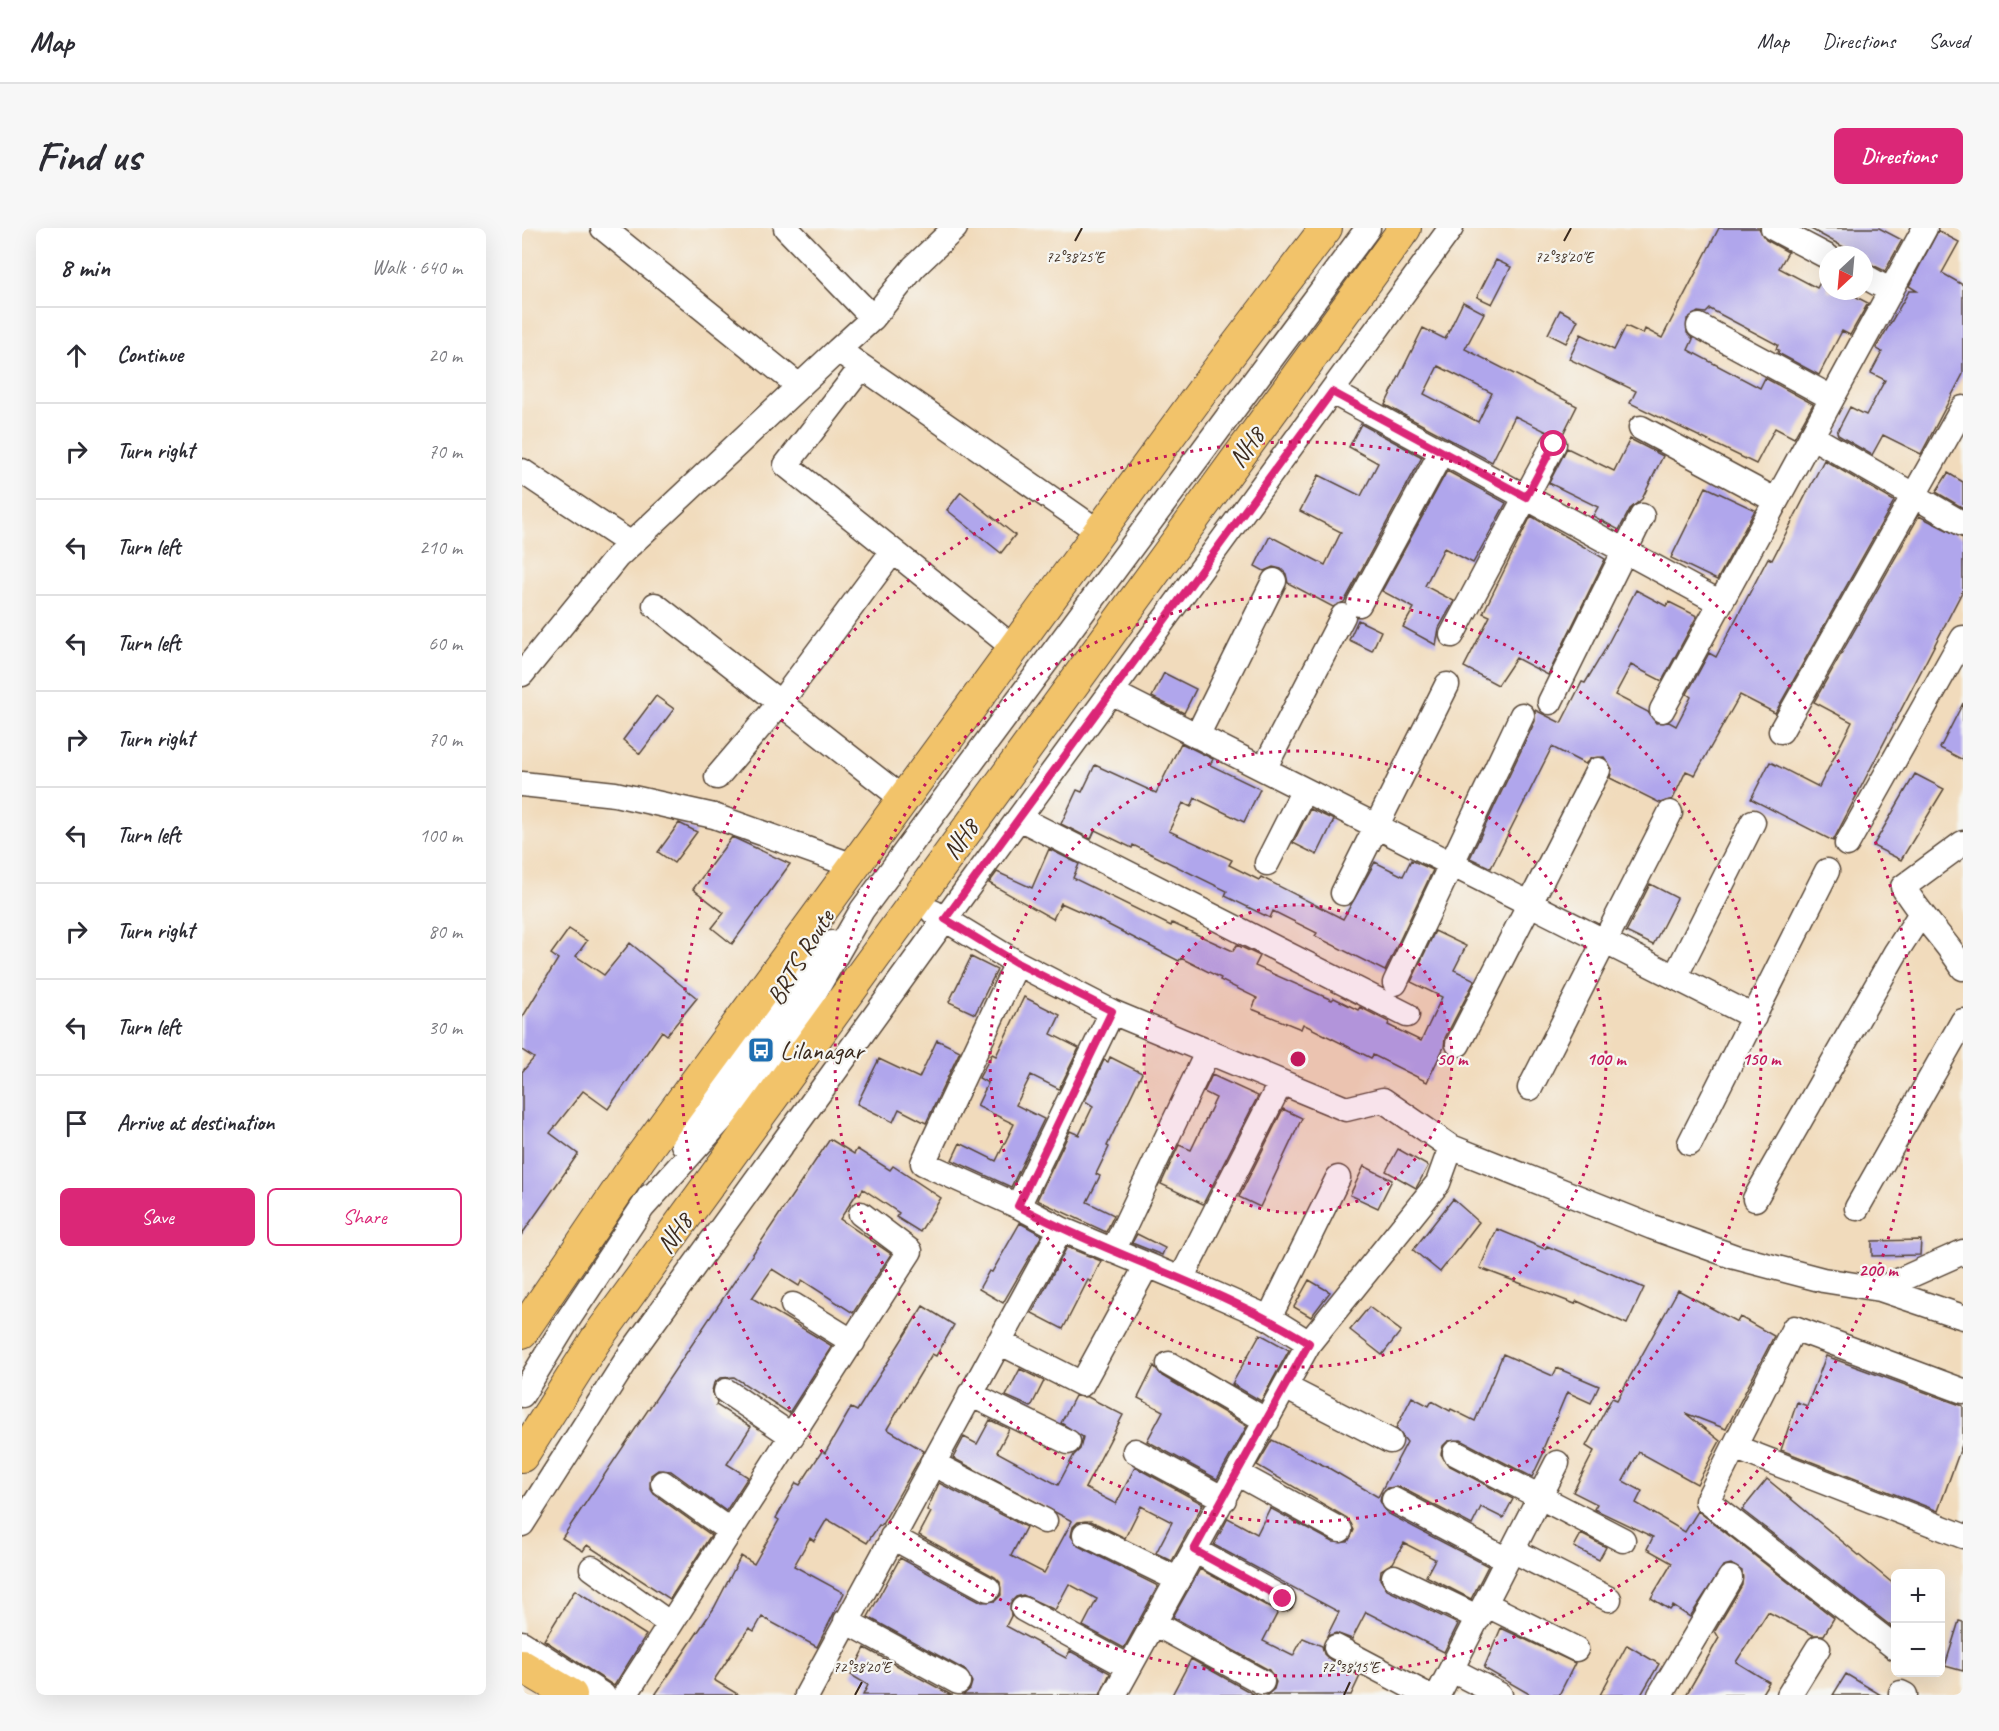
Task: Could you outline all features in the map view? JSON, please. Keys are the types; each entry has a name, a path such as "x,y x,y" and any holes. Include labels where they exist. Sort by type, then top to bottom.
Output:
{"main road":[{"path":"522,1332 640,1158 1099,532 1326,228"},
{"name":"NH8","path":"522,1456 595,1341 1406,228"},
{"path":"522,1666 571,1695"},
{"path":"522,1682 543,1695"}],"street":[{"path":"603,228 799,386"},
{"path":"786,228 873,318"},
{"path":"522,674 616,557 873,318 914,267 955,228"},
{"name":"BRTS Route","path":"522,1395 569,1318 720,1086 790,988 862,910 1368,228"},
{"path":"522,1524 631,1353 945,919 1451,228"},
{"path":"1773,228 1819,252"},
{"path":"1662,710 1925,228"},
{"path":"1873,281 1891,291"},
{"path":"1699,326 1832,398"},
{"path":"838,350 1099,532"},
{"path":"861,368 786,465 1014,648"},
{"path":"1332,392 1624,553 1719,602"},
{"path":"1781,731 1913,493 1963,408"},
{"path":"1641,429 1775,500"},
{"path":"1811,436 1963,524"},
{"path":"1452,635 1554,444"},
{"path":"1264,769 1442,451"},
{"path":"522,471 631,544"},
{"path":"1550,702 1642,516"},
{"path":"717,777 780,702 893,551"},
{"path":"1197,736 1275,581"},
{"path":"655,605 903,799"},
{"path":"1847,844 1963,638"},
{"path":"1343,893 1447,685"},
{"path":"1111,692 1754,1017"},
{"path":"1395,983 1522,715"},
{"path":"1458,1044 1528,903 1598,770"},
{"path":"522,784 615,794 714,816 854,866"},
{"path":"1267,863 1304,790"},
{"path":"1530,1088 1670,813"},
{"path":"1019,818 1407,1015"},
{"path":"1675,977 1753,822"},
{"path":"1960,956 1920,915 1903,887 1963,843"},
{"path":"1690,1143 1827,871"},
{"path":"915,901 1017,963 1112,1011 1346,1109 1383,1100 1451,1147 1735,1257 1823,1280 1880,1288 1963,1317"},
{"path":"1755,1199 1896,952 1920,915"},
{"path":"1017,963 922,1164 1018,1206 1060,1229 1269,1318 1309,1343"},
{"path":"1018,1206 1112,1011"},
{"path":"1857,1208 1963,1021"},
{"path":"1113,1251 1208,1052"},
{"path":"1181,1279 1281,1082"},
{"path":"1114,1695 1176,1579 1224,1499 1309,1343 1438,1183 1451,1147"},
{"path":"1269,1318 1338,1178"},
{"path":"625,1695 910,1251 861,1214"},
{"path":"807,1695 1060,1229"},
{"path":"1880,1288 1963,1252"},
{"path":"999,1342 1082,1384 1148,1265"},
{"path":"793,1305 853,1342"},
{"path":"1891,1644 1707,1501 1794,1328 1963,1391"},
{"path":"1169,1364 1267,1420"},
{"path":"1286,1386 1390,1442"},
{"path":"726,1391 792,1436"},
{"path":"970,1394 1068,1442"},
{"path":"1734,1446 1963,1536"},
{"path":"1135,1451 1224,1499"},
{"path":"1455,1453 1623,1540"},
{"path":"932,1463 1045,1521"},
{"path":"1438,1695 1557,1463"},
{"path":"1238,1474 1340,1530"},
{"path":"663,1483 730,1531"},
{"path":"1394,1500 1610,1599"},
{"path":"1085,1534 1176,1579"},
{"path":"892,1537 988,1589"},
{"path":"1194,1550 1283,1599"},
{"path":"592,1568 670,1624"},
{"path":"1394,1577 1576,1649"},
{"path":"1660,1695 1730,1578"},
{"path":"1023,1609 1129,1667"},
{"path":"846,1621 958,1682"},
{"path":"1154,1623 1262,1682"},
{"path":"522,1643 603,1695"},
{"path":"1336,1647 1427,1695"},
{"path":"1789,1695 1818,1648"},
{"path":"1452,1670 1500,1695"}],"building":[{"path":"1719,228 1759,228 1766,240 1788,252 1779,268 1817,288 1819,284 1819,300 1862,300 1868,303 1850,335 1842,331 1819,375 1778,353 1779,350 1776,349 1778,345 1710,309 1706,313 1698,312 1687,319 1687,333 1693,339 1688,350 1760,388 1765,378 1813,404 1794,438 1775,428 1756,464 1630,403 1636,391 1569,359 1581,334 1614,350 1626,326 1643,334 1645,329 1662,338"},
{"path":"1809,228 1879,228 1902,240 1885,271 1873,265 1873,246 1842,246"},
{"path":"1938,231 1959,242 1942,273 1963,285 1963,374 1921,454 1883,435 1872,455 1838,435 1837,432 1850,407 1866,415 1885,380 1871,373 1882,352 1876,348 1909,291 1917,291 1909,286"},
{"path":"1496,260 1511,267 1492,304 1477,297"},
{"path":"1463,302 1484,313 1465,349 1577,406 1563,434 1554,430 1547,432 1515,416 1492,462 1385,405 1423,328 1445,339","holes":["1438,366 1492,393 1478,422 1424,394"]},
{"path":"1560,310 1578,320 1566,343 1548,334"},
{"path":"1361,424 1422,457 1344,602 1333,607 1288,583 1286,574 1281,569 1273,567 1264,571 1255,566 1270,536 1325,565 1341,532 1300,511 1319,475 1361,496 1378,463 1349,447"},
{"path":"1630,439 1663,456 1642,499 1630,509 1619,530 1593,516 1598,507 1549,483 1567,448 1614,471"},
{"path":"1824,460 1894,501 1775,713 1740,695 1695,775 1686,771 1673,799 1660,803 1610,778 1612,769 1604,757 1591,758 1585,764 1552,747 1491,868 1470,858 1535,721 1535,710 1561,723 1582,682 1585,683 1603,653 1636,590 1666,606 1669,602 1697,616 1662,681 1631,665 1615,695 1648,712 1656,723 1669,722 1676,726 1691,697 1687,694 1709,653 1716,657 1768,558 1772,560"},
{"path":"1447,471 1506,503 1473,563 1444,548 1425,586 1454,601 1439,628 1436,645 1403,627 1414,608 1382,591"},
{"path":"1948,473 1963,482 1963,508 1936,492"},
{"path":"1706,487 1755,510 1717,580 1671,558"},
{"path":"961,492 1015,535 1001,553 947,510"},
{"path":"1531,516 1605,559 1548,675 1516,658 1498,685 1464,667 1490,616 1483,613"},
{"path":"1919,516 1963,538 1963,590 1833,841 1751,799 1770,762 1819,787 1852,722 1814,702"},
{"path":"1358,620 1381,631 1372,651 1349,640"},
{"path":"1164,673 1196,689 1184,713 1152,697"},
{"path":"656,696 674,709 640,754 623,740"},
{"path":"1963,703 1963,760 1940,748"},
{"path":"1181,743 1213,759 1210,765 1260,789 1244,822 1195,798 1191,807 1183,803 1169,831 1232,860 1229,865 1259,880 1261,877 1343,919 1375,862 1403,876 1411,860 1433,870 1385,971 1315,936 1317,933 1273,911 1270,918 1225,896 1227,891 1133,845 1132,848 1095,830 1091,839 1061,824 1077,790 1082,792 1095,765 1156,793"},
{"path":"1915,774 1944,789 1901,860 1873,846"},
{"path":"1310,809 1334,820 1317,855 1293,843"},
{"path":"679,823 697,832 674,863 658,852"},
{"path":"732,837 790,864 732,944 712,928 724,913 693,889"},
{"path":"1049,849 1079,864 1073,878 1171,926 1172,923 1233,951 1237,945 1260,956 1255,966 1332,1000 1334,998 1358,1010 1360,1007 1389,1022 1388,1025 1421,1041 1442,997 1411,982 1435,931 1466,946 1454,970 1475,980 1445,1038 1444,1047 1427,1082 1373,1055 1371,1058 1303,1024 1301,1029 1252,1009 1257,998 1181,958 1179,961 1097,919 1061,903 1053,919 989,883 997,872 1032,888"},
{"path":"1650,884 1677,898 1653,945 1626,932"},
{"path":"569,929 587,941 576,956 604,975 630,943 697,998 667,1035 662,1031 608,1109 583,1091 550,1133 578,1154 522,1234 522,1072 534,1058 522,1050 522,1018 558,959 551,954"},
{"path":"971,957 997,970 975,1014 949,1002"},
{"path":"1024,997 1060,1015 1051,1034 1079,1048 1059,1089 1031,1075 1016,1105 1044,1119 1011,1187 952,1160 960,1143 996,1161 1014,1124 977,1106 988,1083 979,1078 992,1054 996,1056"},
{"path":"937,1040 960,1051 926,1123 899,1109 893,1122 857,1104 879,1059 919,1078"},
{"path":"1110,1057 1142,1073 1107,1146 1109,1147 1096,1174 1100,1176 1087,1202 1114,1215 1106,1232 1037,1200 1070,1131 1079,1135 1093,1106 1085,1101 1104,1060 1108,1062"},
{"path":"1212,1075 1258,1096 1203,1204 1161,1184 1179,1145 1191,1150 1216,1098 1204,1092"},
{"path":"1283,1109 1302,1118 1260,1207 1239,1197"},
{"path":"830,1139 854,1154 857,1149 890,1170 893,1166 941,1198 920,1232 896,1217 899,1213 863,1189 860,1194 857,1193 840,1219 891,1254 853,1313 802,1280 799,1286 772,1269 752,1298 832,1346 789,1413 734,1377 720,1378 714,1383 712,1391 716,1405 751,1427 727,1464 748,1477 726,1511 671,1471 658,1470 651,1475 650,1488 654,1494 711,1535 670,1599 587,1545 583,1551 562,1538"},
{"path":"1398,1149 1428,1166 1416,1188 1386,1171"},
{"path":"1364,1166 1392,1180 1378,1208 1350,1195"},
{"path":"1453,1199 1479,1222 1440,1272 1413,1250"},
{"path":"1020,1223 1042,1235 1003,1303 979,1289 989,1271 992,1272"},
{"path":"1497,1229 1545,1249 1547,1246 1644,1288 1627,1324 1577,1301 1575,1304 1480,1268"},
{"path":"1137,1234 1165,1248 1162,1255 1132,1243"},
{"path":"1921,1240 1920,1255 1872,1256 1872,1241"},
{"path":"1067,1247 1101,1261 1091,1282 1088,1280 1063,1329 1032,1313"},
{"path":"1309,1280 1330,1292 1311,1317 1294,1307"},
{"path":"1678,1290 1737,1322 1740,1317 1774,1336 1726,1429 1685,1413 1720,1441 1697,1484 1639,1452 1623,1481 1642,1491 1636,1503 1685,1532 1698,1511 1834,1618 1824,1635 1813,1635 1768,1612 1736,1662 1769,1682 1761,1695 1686,1695 1719,1638 1715,1631 1742,1585 1742,1571 1731,1564 1723,1566 1690,1617 1673,1606 1670,1610 1651,1598 1672,1563 1647,1549 1653,1537 1594,1509 1597,1504 1573,1492 1594,1451 1586,1446 1612,1398 1617,1400"},
{"path":"923,1306 954,1325 936,1356 932,1354 887,1429 924,1451 881,1526 879,1525 867,1543 827,1519 814,1541 810,1538 794,1566 844,1593 817,1647 762,1617 754,1631 749,1628 714,1680 739,1695 655,1695 714,1608 741,1556 754,1564 779,1520 776,1518 796,1483 800,1485 822,1451 825,1453 851,1408 857,1411"},
{"path":"1369,1307 1401,1331 1382,1355 1350,1330"},
{"path":"1260,1334 1289,1350 1261,1401 1232,1384"},
{"path":"1503,1354 1553,1376 1557,1368 1599,1386 1591,1403 1567,1392 1532,1477 1461,1440 1448,1441 1443,1446 1441,1454 1448,1465 1513,1499 1503,1518 1481,1507 1472,1525 1400,1487 1387,1488 1382,1493 1380,1501 1387,1513 1488,1566 1471,1599 1426,1576 1435,1559 1404,1543 1393,1563 1381,1570 1380,1579 1387,1590 1458,1624 1444,1652 1366,1612 1352,1639 1336,1633 1327,1636 1339,1612 1214,1545 1228,1518 1257,1534 1270,1508 1333,1542 1348,1542 1354,1530 1347,1518 1257,1465 1272,1440 1327,1467 1378,1497 1407,1442 1396,1428 1412,1397 1429,1406 1432,1401 1475,1421"},
{"path":"1826,1356 1963,1406 1963,1442 1938,1511 1781,1450 1797,1402 1807,1406"},
{"path":"1154,1366 1162,1376 1247,1426 1217,1479 1147,1441 1163,1411 1138,1398"},
{"path":"1020,1369 1044,1381 1031,1407 1006,1396"},
{"path":"1075,1396 1088,1397 1123,1415 1085,1488 1116,1504 1135,1467 1203,1504 1172,1561 1156,1553 1172,1522 1141,1506 1125,1538 1091,1521 1078,1522 1073,1527 1071,1536 1078,1546 1158,1586 1124,1648 1083,1626 1097,1599 1069,1584 1055,1610 1023,1595 1016,1597 1010,1603 1011,1616 1006,1626 1066,1658 1070,1651 1110,1673 1100,1695 963,1695 970,1689 972,1682 965,1670 868,1617 900,1558 982,1602 995,1601 1001,1595 1000,1582 995,1577 919,1535 931,1512 927,1510 939,1483 1026,1527 1011,1556 1044,1573 1072,1521 953,1458 964,1437 977,1444 990,1420 1009,1429 997,1452 1058,1485 1074,1455 1080,1449 1083,1437 1061,1423"},
{"path":"1767,1479 1891,1582 1891,1626 1742,1510"},
{"path":"1581,1534 1606,1547 1599,1560 1574,1547"},
{"path":"1200,1569 1278,1612 1263,1641 1293,1656 1303,1638 1322,1646 1324,1654 1329,1659 1360,1676 1351,1695 1267,1695 1274,1689 1276,1682 1269,1670 1173,1617"},
{"path":"575,1590 646,1635 614,1686 544,1640"},
{"path":"1959,1621 1963,1622 1963,1671 1945,1666"},
{"path":"1501,1628 1575,1663 1559,1695 1531,1695 1484,1668"},
{"path":"1627,1645 1659,1664 1641,1695 1600,1695"},
{"path":"865,1648 951,1695 863,1695 868,1685 851,1675"},
{"path":"1191,1659 1255,1695 1172,1695"},
{"path":"1846,1674 1881,1695 1833,1695"}],"place":[{"name":"Lilanagar","path":"761,1050"}],"route":[{"path":"1283,1599 1194,1550 1309,1343 1269,1318 1060,1229 1018,1206 1112,1011 1017,963 945,919 1332,392 1526,497 1554,444"}]}
